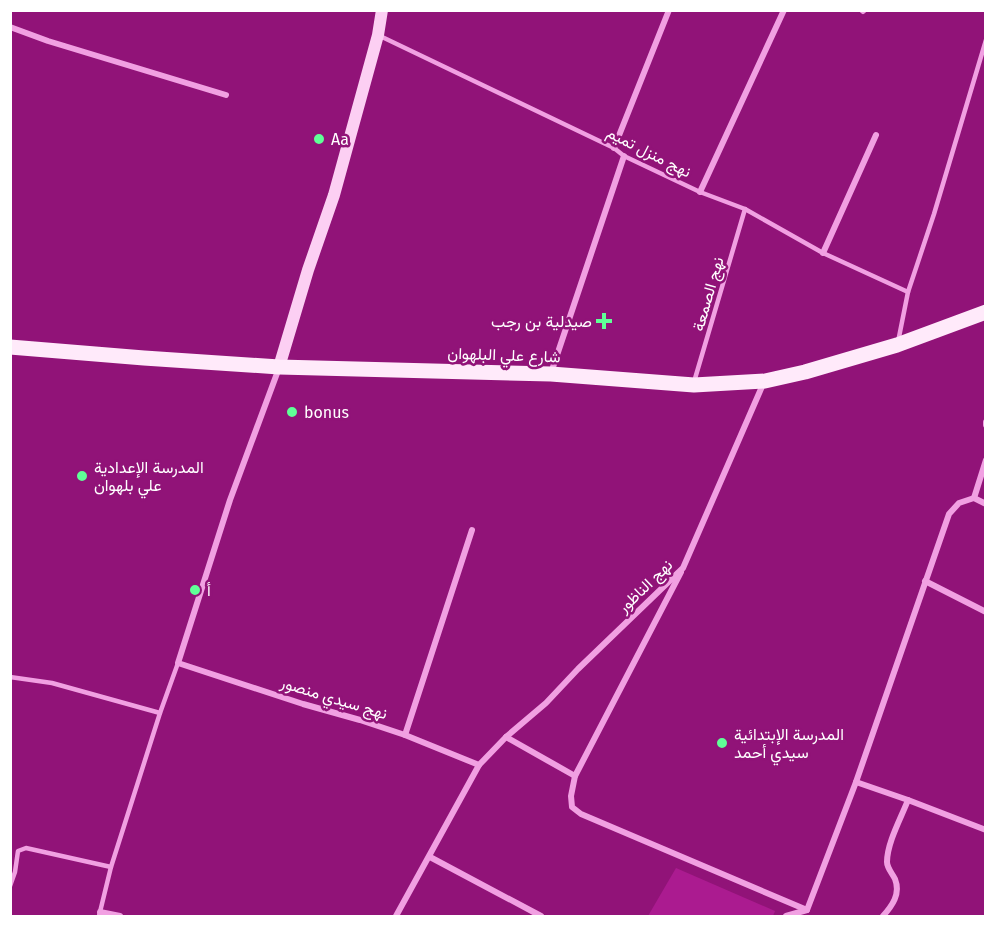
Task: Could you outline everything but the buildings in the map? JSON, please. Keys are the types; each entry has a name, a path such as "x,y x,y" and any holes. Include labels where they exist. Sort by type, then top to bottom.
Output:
{"main road":[{"path":"279,367 308,270 334,195 378,35 382,10"},
{"name":"شارع علي البلهوان","path":"10,347 279,367 551,374 694,385 765,381 805,372 897,345 986,312"}],"street":[{"path":"614,148 669,10"},
{"path":"700,192 784,10"},
{"path":"10,27 48,41 226,95"},
{"path":"823,253 876,135"},
{"path":"551,374 624,156"},
{"path":"178,663 230,500 279,367"},
{"name":"نهج الناظور","path":"396,916 479,765 684,568 765,381"},
{"path":"974,498 986,460"},
{"path":"807,910 856,782 949,514 959,503 974,498 986,504"},
{"path":"405,735 472,530"},
{"path":"684,568 575,776 570,800 572,807 581,814 807,910"},
{"path":"925,581 986,612"},
{"name":"نهج سيدي منصور","path":"178,663 405,735 479,765"},
{"path":"506,737 575,776"},
{"path":"856,782 986,830"},
{"path":"883,916 894,903 895,879 887,864 892,840 908,800"},
{"path":"430,857 541,916"},
{"path":"786,916 807,910"},
{"path":"99,914 120,916"}],"lane":[{"name":"نهج منزل تميم","path":"378,35 614,148 624,156 700,192 745,209 823,253 908,292"},
{"path":"897,345 908,292 986,40"},
{"name":"نهج الصمعة","path":"694,385 745,209"},
{"path":"99,914 111,867 178,663"},
{"path":"10,677 52,683 160,713"},
{"path":"10,886 18,851 26,848 111,867"}],"shaded area":[{"path":"676,868 775,911 773,916 648,916"}],"place":[{"name":"Aa","path":"319,139"},
{"name":"صيدلية بن رجب","path":"604,321"},
{"name":"bonus","path":"292,412"},
{"name":"المدرسة الإعدادية علي بلهوان","path":"82,476"},
{"name":"أ","path":"195,590"},
{"name":"المدرسة الإبتدائية سيدي أحمد","path":"722,743"}]}
